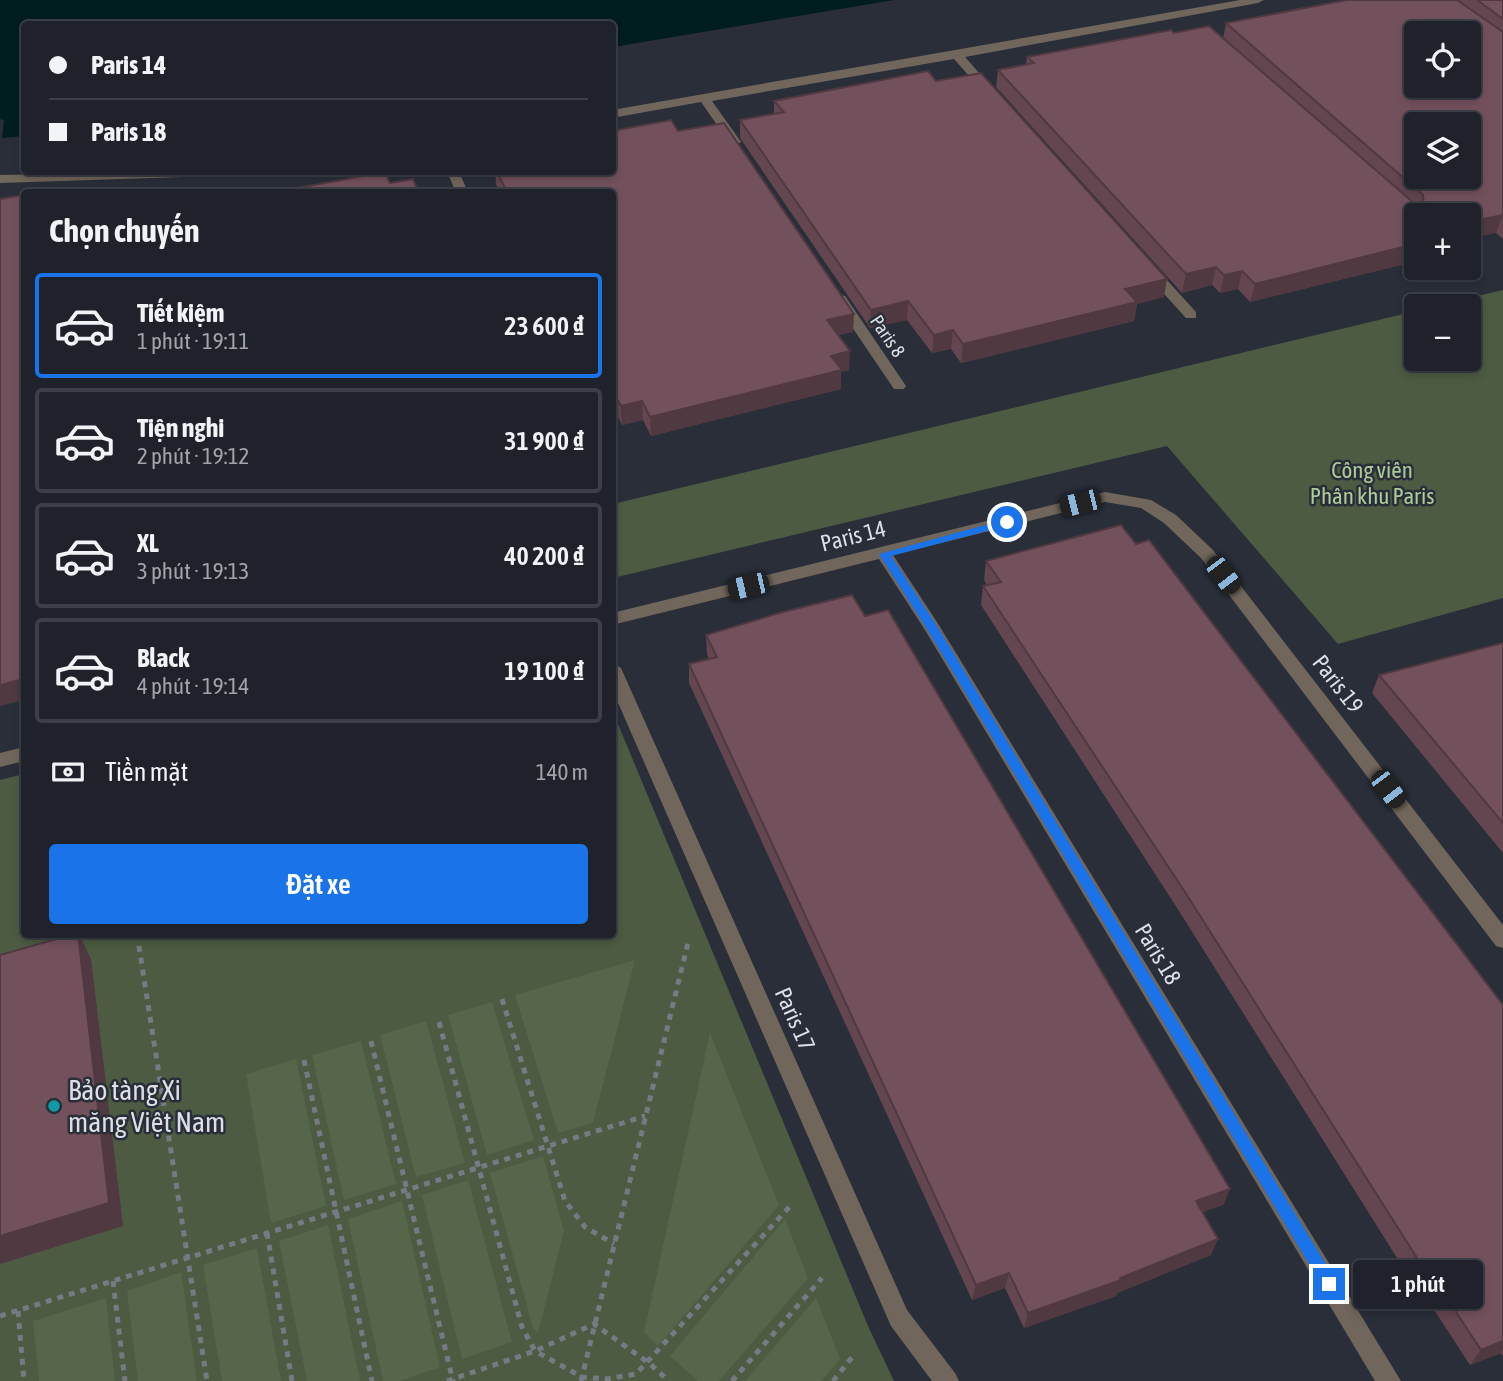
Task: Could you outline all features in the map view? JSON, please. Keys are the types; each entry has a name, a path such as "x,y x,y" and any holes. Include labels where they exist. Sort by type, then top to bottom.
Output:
{"lane":[{"path":"616,113 1188,18 1258,0"},
{"path":"957,55 997,100"},
{"path":"704,97 739,149"},
{"path":"0,179 162,175"},
{"path":"145,176 147,189"},
{"path":"1145,264 1191,316"},
{"name":"Paris 8","path":"831,285 899,386"},
{"name":"Paris 14","path":"616,618 884,554 1105,497"},
{"name":"Paris 19","path":"1105,497 1145,504 1170,519 1207,554 1503,940"},
{"name":"Paris 18","path":"884,554 945,650 1388,1381"},
{"name":"Paris 17","path":"616,677 899,1318 947,1381"},
{"path":"0,760 21,755"}],"path":[{"path":"138,938 190,1257 207,1381"},
{"path":"582,1379 688,943"},
{"path":"502,999 565,1201 574,1219 585,1229 614,1244"},
{"path":"439,1022 522,1327 535,1351 582,1379 607,1379 636,1374 649,1363 793,1203"},
{"path":"371,1041 451,1380 535,1351 594,1324"},
{"path":"304,1060 372,1381"},
{"path":"0,1316 645,1116"},
{"path":"267,1233 292,1381"},
{"path":"732,1381 822,1278"},
{"path":"113,1281 125,1381"},
{"path":"18,1311 24,1381"},
{"path":"594,1324 649,1363 669,1381"},
{"path":"833,1381 854,1355"}],"green space":[{"name":"Công viên Phân khu Paris","path":"1503,290 1503,598 1338,644 1167,446 616,577 616,503 1404,314 1404,371 1481,371 1481,295"},
{"path":"616,719 868,1326 894,1381 0,1381 0,780 21,775 21,938 616,938"},
{"path":"635,960 593,1123 558,1133 515,995"},
{"path":"492,1002 534,1140 487,1155 448,1015"},
{"path":"426,1021 465,1163 416,1177 380,1035"},
{"path":"710,1033 779,1205 658,1346 644,1332"},
{"path":"361,1041 396,1184 344,1200 312,1055"},
{"path":"296,1059 326,1206 271,1223 246,1074"},
{"path":"543,1156 564,1231 538,1333 533,1328 490,1173"},
{"path":"468,1180 512,1342 462,1359 422,1195"},
{"path":"402,1201 440,1367 400,1381 383,1381 348,1219"},
{"path":"785,1219 808,1278 719,1381 698,1381 670,1356"},
{"path":"328,1225 360,1381 307,1381 279,1241"},
{"path":"257,1248 281,1381 222,1381 203,1265"},
{"path":"181,1272 197,1381 138,1381 127,1291"},
{"path":"106,1298 115,1381 39,1381 33,1321"},
{"path":"816,1298 840,1359 821,1381 745,1381"}],"shaded area":[{"path":"0,0 894,0 616,46 616,21 21,21 21,136 2,138 4,120 0,119"}],"building":[{"path":"1347,0 1457,0 1503,32 1503,215 1481,219 1481,203 1424,203 1423,195 1416,189 1481,189 1481,112 1404,112 1404,178 1226,23"},
{"path":"1477,0 1503,0 1503,19"},
{"path":"1209,26 1414,203 1404,203 1404,247 1255,284 1242,271 1224,275 1216,267 1186,274 998,70 1034,63 1027,57 1171,30 1174,33"},
{"path":"928,71 936,81 981,73 1167,279 1125,289 1137,302 963,344 953,330 934,335 908,301 871,310 740,120 784,112 774,101"},
{"path":"671,120 678,131 724,123 854,314 827,320 850,351 831,356 842,370 650,417 642,401 621,406 616,397 616,189 506,189 498,175 616,175 616,130"},
{"path":"368,175 386,175 390,183 413,179 417,189 292,189"},
{"path":"21,196 21,680 0,685 0,199"},
{"path":"1121,525 1136,544 1149,540 1503,1005 1503,1341 1481,1350 1422,1260 1419,1261 1185,892 983,586 1001,582 986,561"},
{"path":"852,595 865,616 888,610 1230,1189 1196,1201 1218,1239 1120,1278 1121,1280 1028,1313 1009,1273 976,1285 689,664 717,657 706,635"},
{"path":"1503,643 1503,823 1379,675"},
{"name":"Bảo tàng Xi măng Việt Nam","path":"60,938 78,938 109,1203 0,1236 0,955"}],"place":[{"name":"Bảo tàng Xi măng Việt Nam","path":"54,1106"}],"route":[{"path":"1007,522 884,554 931,626 1329,1284"}]}
